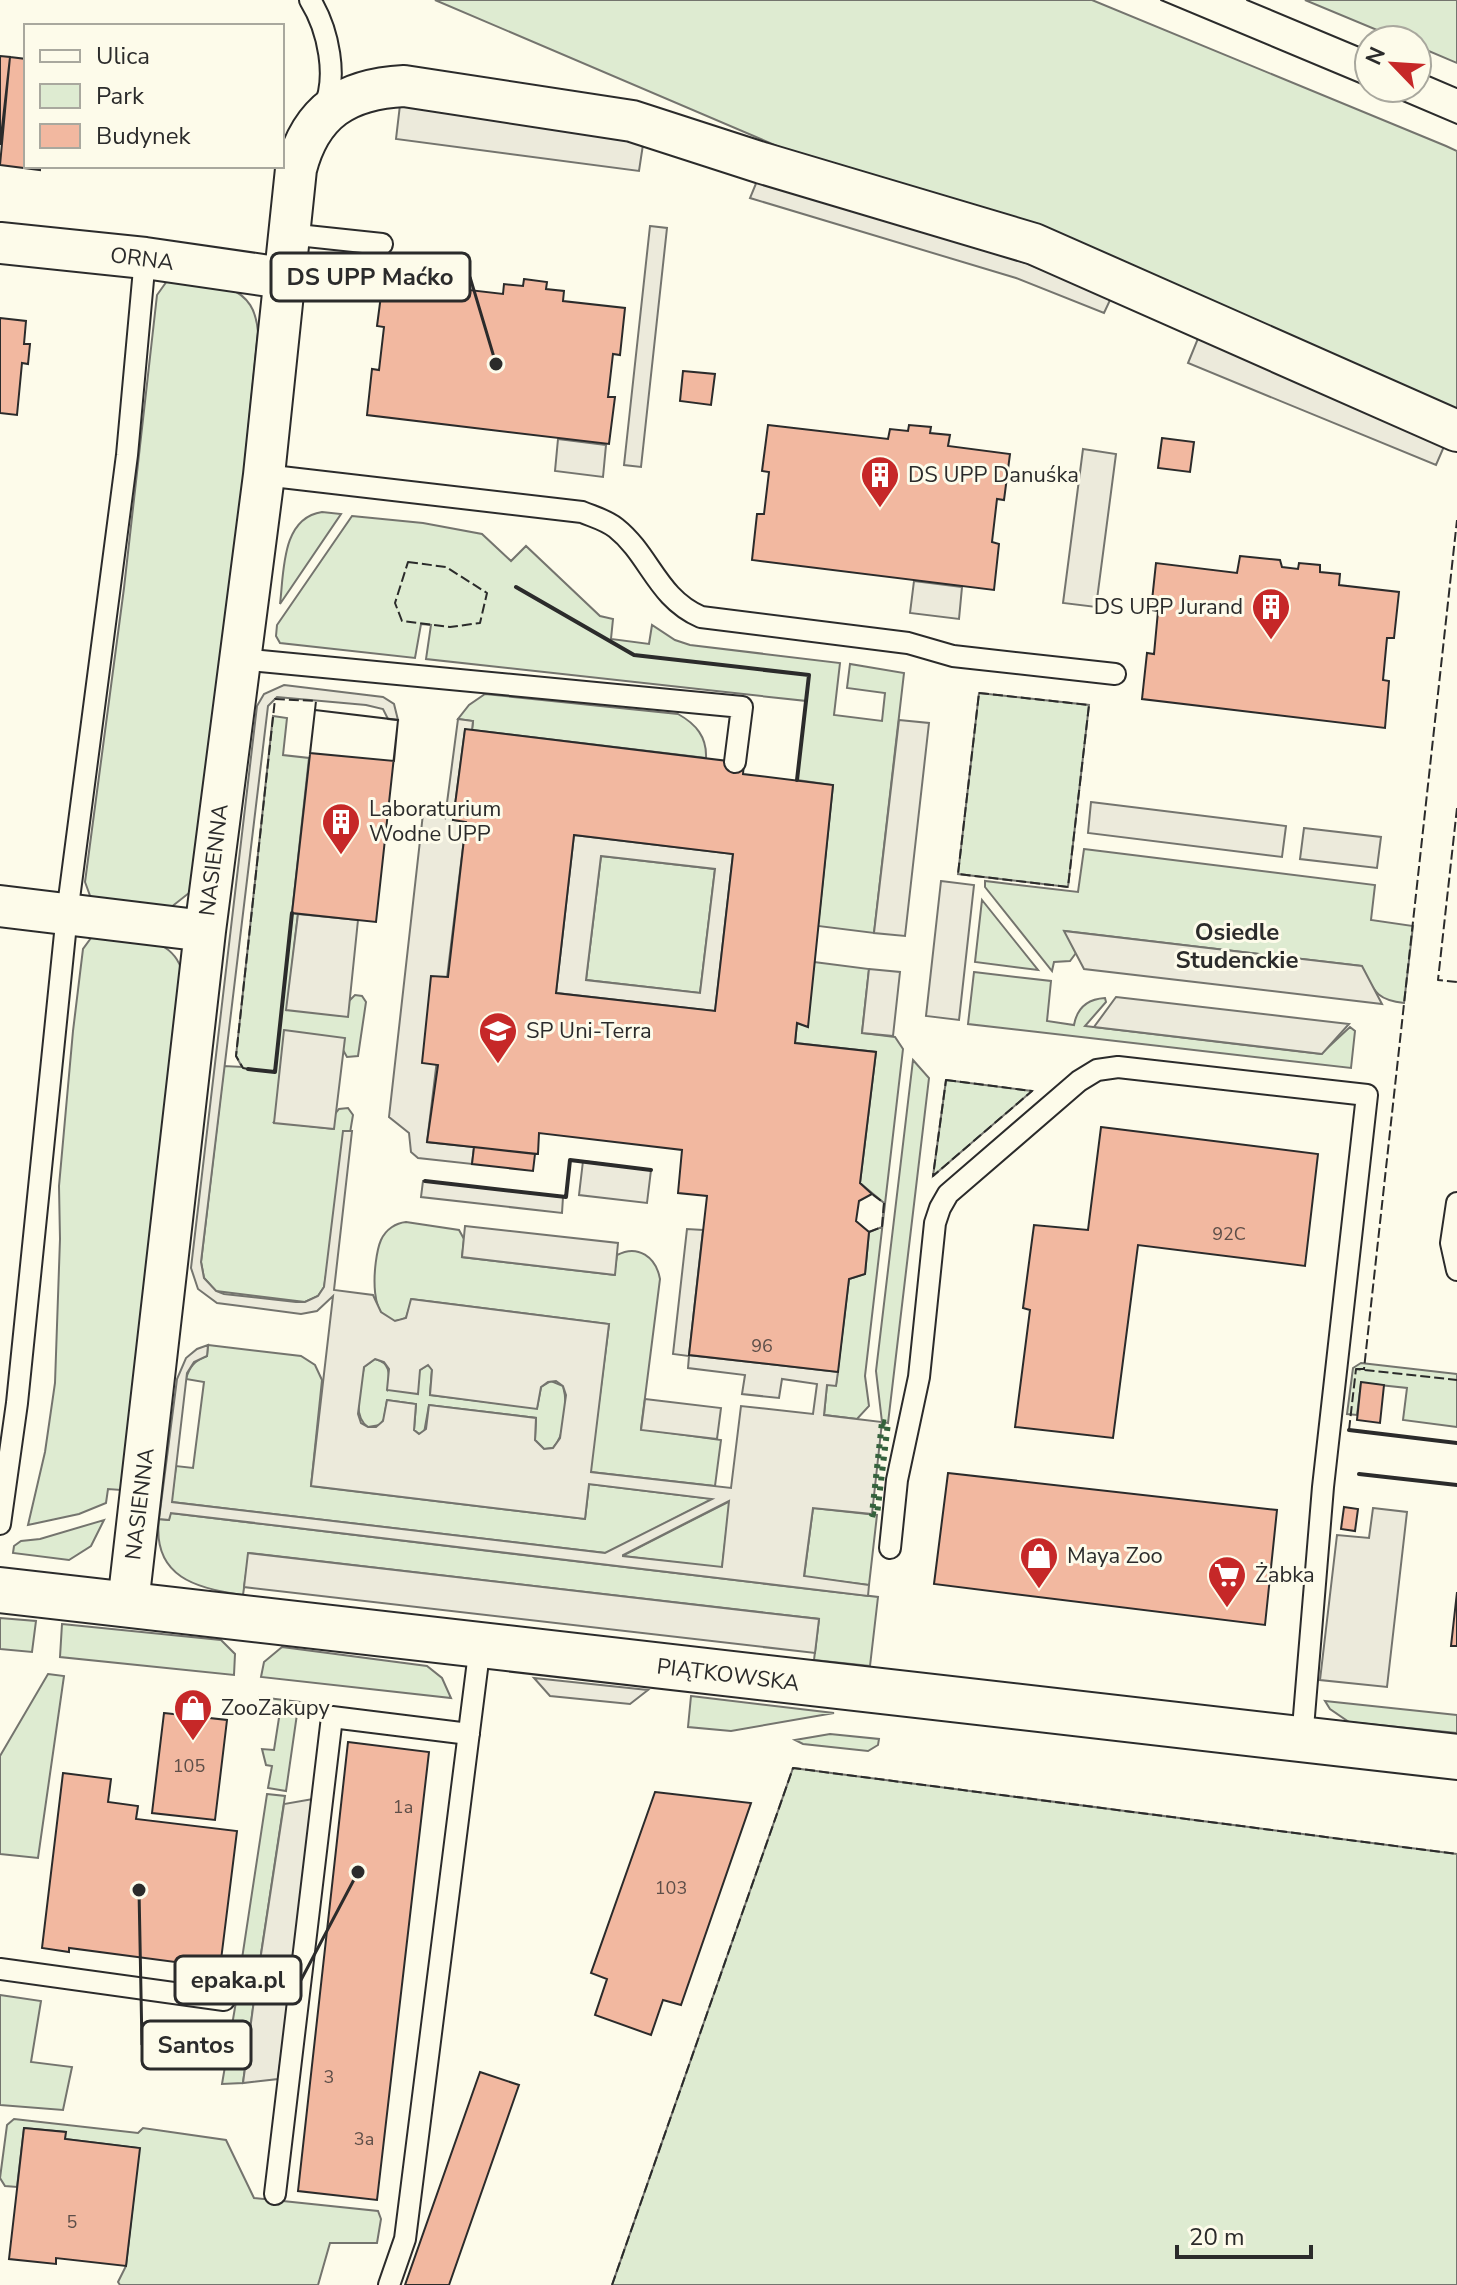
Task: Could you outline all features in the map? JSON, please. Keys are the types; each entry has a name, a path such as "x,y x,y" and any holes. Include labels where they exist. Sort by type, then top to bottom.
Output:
{"street":[{"path":"328,111 382,87 404,86 632,121 1034,244 1119,280 1161,303 1457,431"},
{"name":"NASIENNA","path":"128,1604 205,931 264,475 298,159 301,148 328,111"},
{"name":"ORNA","path":"0,243 145,258 283,278"},
{"path":"0,906 205,931"},
{"name":"PIĄTKOWSKA","path":"0,1590 1457,1757"}],"lane":[{"name":"NASIENNA","path":"310,0 327,45 331,81 328,111"},
{"path":"288,234 382,244"},
{"path":"0,1524 17,1403 67,914 127,455 145,258"},
{"path":"264,475 582,512 607,521 625,535 675,601 701,617 908,643 953,656 1115,674"},
{"path":"240,659 742,707 735,762"},
{"path":"890,1548 897,1480 919,1377 935,1223 948,1194 1079,1081 1097,1070 1118,1067 1367,1095 1323,1487 1302,1740"},
{"path":"1457,1203 1451,1243 1457,1270"},
{"path":"389,2285 405,2239 480,1645"},
{"path":"275,2194 332,1717 469,1734"},
{"path":"0,1969 224,2000"}],"green space":[{"path":"435,0 1092,0 1446,146 1457,151 1457,432 960,224"},
{"path":"1305,0 1457,0 1457,63 1433,53 1433,24 1363,24"},
{"path":"167,281 229,288 250,305 258,332 243,482 194,881 189,893 170,908 92,901 85,882 124,588 157,295"},
{"path":"322,512 341,514 280,604 284,563 292,536 309,516"},
{"path":"352,516 423,523 482,534 511,561 526,546 600,616 613,619 611,639 649,644 652,625 675,640 690,645 840,663 834,715 882,721 885,693 847,688 850,664 904,673 874,933 818,926 833,785 797,780 806,701 426,659 431,625 421,624 415,658 280,643 276,636 277,625"},
{"path":"979,693 1089,705 1068,887 958,874"},
{"path":"485,694 678,714 699,732 705,744 706,758 472,730 473,721 458,719 469,705"},
{"path":"273,716 287,718 283,755 309,758 292,913 298,914 287,1010 349,1001 355,995 362,996 366,1002 358,1056 347,1057 343,1050 274,1122 333,1129 339,1109 348,1108 353,1115 324,1287 318,1296 305,1302 216,1291 204,1278 201,1262 224,1066 242,1067 236,1056"},
{"path":"1084,849 1375,885 1371,920 1413,926 1404,1003 1387,999 1376,992 1361,966 1065,931 1076,953 1070,961 1054,962 1052,971 985,887 985,881 1078,892"},
{"path":"601,856 715,869 700,993 586,980"},
{"path":"982,900 1038,970 975,962"},
{"path":"101,934 158,944 168,949 181,968 121,1490 108,1489 106,1503 79,1514 28,1525 45,1452 55,1383 59,1186 83,949 91,938"},
{"path":"814,962 869,969 862,1033 895,1037 903,1049 865,1376 869,1406 857,1419 824,1415 827,1384 836,1385 849,1279 865,1274 869,1232 882,1227 884,1203 860,1183 876,1052 795,1043 797,1023 807,1026"},
{"path":"974,972 1051,981 1047,1021 1074,1025 1084,1006 1093,1000 1105,998 1106,1002 1085,1026 1321,1054 1350,1027 1355,1031 1351,1068 968,1024"},
{"path":"913,1060 929,1078 888,1423 882,1422 876,1371"},
{"path":"946,1080 1032,1091 933,1176"},
{"path":"406,1222 459,1230 464,1239 462,1257 614,1275 617,1255 632,1251 650,1259 660,1279 641,1429 721,1440 715,1486 590,1472 609,1324 412,1299 406,1318 393,1321 384,1316 375,1293 378,1249 388,1230"},
{"path":"208,1345 301,1356 315,1365 322,1380 311,1486 585,1519 589,1484 713,1499 606,1553 171,1502 176,1466 193,1468 204,1382 186,1379 193,1364 207,1356"},
{"path":"375,1359 387,1367 388,1390 428,1365 432,1369 430,1395 537,1408 541,1387 551,1381 563,1386 565,1410 557,1443 553,1448 544,1449 535,1440 536,1418 429,1405 424,1433 419,1434 414,1430 416,1404 387,1400 380,1425 368,1427 360,1415 358,1399 364,1367"},
{"path":"1361,1363 1457,1374 1457,1427 1403,1420 1407,1388 1361,1383 1357,1415 1347,1414 1353,1368"},
{"path":"730,1501 722,1568 622,1556"},
{"path":"813,1508 877,1515 869,1585 804,1577"},
{"path":"170,1513 878,1597 870,1666 814,1660 819,1619 249,1553 243,1595 209,1589 181,1576 170,1567 163,1554 159,1519 169,1520"},
{"path":"104,1520 91,1546 69,1560 13,1553 14,1546 21,1541 40,1539"},
{"path":"0,1618 36,1621 32,1652 0,1649"},
{"path":"62,1624 221,1640 235,1654 234,1675 60,1657"},
{"path":"282,1647 427,1666 442,1678 451,1698 261,1677 264,1662"},
{"path":"48,1674 64,1676 38,1858 0,1854 0,1756"},
{"path":"691,1696 834,1713 731,1731 688,1727"},
{"path":"259,1697 318,1704 310,1708 298,1707 286,1791 268,1788 272,1766 266,1765 262,1749 274,1750 281,1705 258,1701"},
{"path":"1325,1701 1457,1715 1457,1733 1349,1722 1330,1709"},
{"path":"830,1734 879,1739 878,1745 868,1751 803,1744 795,1740"},
{"path":"793,1768 1457,1854 1457,2285 612,2285"},
{"path":"267,1794 285,1796 256,1987 238,1985"},
{"path":"238,1990 255,1993 243,2083 222,2084"},
{"path":"0,1995 41,2001 31,2062 72,2067 63,2110 0,2105"},
{"path":"14,2119 138,2133 143,2128 226,2140 254,2198 378,2211 381,2219 377,2243 330,2243 318,2285 120,2285 118,2282 126,2266 139,2148 65,2139 65,2132 24,2128 17,2187 5,2186 0,2178 7,2125"}],"shaded area":[{"path":"400,105 644,138 639,171 396,139"},
{"path":"757,181 1026,263 1111,298 1104,313 1016,278 750,198"},
{"path":"650,226 667,228 641,467 624,465"},
{"path":"1201,331 1449,435 1436,465 1188,363"},
{"path":"558,439 606,445 603,477 555,471"},
{"path":"1083,449 1116,454 1096,607 1063,603"},
{"path":"914,581 962,587 959,619 910,613"},
{"path":"284,685 383,697 394,704 398,720 388,719 383,709 366,705 277,697 268,706 201,1262 204,1278 216,1291 224,1294 296,1302 318,1296 324,1287 343,1131 352,1131 334,1290 373,1295 381,1312 395,1321 406,1318 411,1299 609,1324 591,1472 731,1488 741,1406 813,1414 817,1384 782,1379 779,1398 742,1394 745,1375 688,1368 689,1356 673,1354 687,1229 703,1230 689,1355 838,1372 836,1386 827,1385 824,1415 882,1422 872,1514 813,1508 804,1576 869,1585 868,1596 171,1513 169,1520 159,1519 177,1379 186,1358 208,1345 207,1356 194,1362 187,1373 172,1502 605,1553 712,1499 589,1484 585,1519 311,1486 333,1296 317,1311 301,1314 217,1303 198,1289 191,1268 257,706 264,694","holes":["375,1359 384,1362 389,1369 387,1390 418,1394 420,1370 428,1365 432,1370 430,1395 537,1409 541,1387 556,1381 563,1386 566,1395 560,1438 553,1448 544,1449 535,1440 536,1418 429,1405 426,1429 419,1434 414,1430 416,1404 387,1400 383,1421 376,1427 368,1427 361,1423 358,1414 364,1367","729,1501 722,1567 623,1556 623,1555"]},
{"path":"458,719 473,721 472,730 465,730 453,820 466,822 427,1142 474,1147 472,1164 418,1158 411,1152 409,1133 389,1117 424,805 445,818"},
{"path":"899,720 929,723 905,936 874,933"},
{"path":"1091,802 1286,826 1282,857 1088,833"},
{"path":"1304,828 1381,837 1377,868 1300,859"},
{"path":"574,835 733,854 715,1011 556,993","holes":["601,856 715,869 700,993 586,980"]},
{"path":"941,881 974,885 959,1020 926,1016"},
{"path":"298,914 358,920 348,1017 286,1010"},
{"path":"1064,931 1362,966 1382,1004 1084,969"},
{"path":"869,969 900,972 893,1036 862,1033"},
{"path":"1116,997 1349,1024 1322,1054 1094,1027"},
{"path":"284,1030 345,1038 334,1129 274,1123"},
{"path":"583,1161 651,1170 647,1203 579,1195"},
{"path":"423,1181 563,1197 562,1213 421,1197"},
{"path":"465,1226 618,1243 615,1275 462,1257"},
{"path":"645,1399 721,1408 717,1439 641,1430"},
{"path":"1373,1508 1407,1512 1387,1687 1320,1680 1337,1535 1369,1538"},
{"path":"248,1553 819,1619 815,1653 244,1587"},
{"path":"534,1678 648,1690 630,1704 550,1696"},
{"path":"313,1799 290,1982 256,1987 284,1804"},
{"path":"289,1997 278,2079 243,2083 254,2000"}],"building":[{"path":"0,56 10,57 0,145"},
{"path":"10,57 24,59 24,168 0,165"},
{"path":"524,279 547,282 546,289 564,291 563,301 625,308 620,355 613,354 608,397 615,397 609,444 367,415 372,369 379,370 384,327 377,326 383,280 503,294 504,284 523,286"},
{"path":"0,318 26,321 24,344 30,344 28,364 22,363 17,415 0,413"},
{"path":"683,371 715,374 711,405 680,401"},
{"name":"DS UPP Danuśka","path":"768,425 888,439 890,429 908,431 909,425 931,427 930,433 950,435 948,446 1010,454 1004,500 997,499 992,542 999,544 994,590 752,560 757,514 764,514 769,472 762,471"},
{"path":"1162,438 1194,442 1190,472 1158,468"},
{"name":"DS UPP Jurand","path":"1240,556 1280,560 1282,567 1298,569 1299,563 1320,565 1320,572 1340,574 1339,585 1399,592 1394,638 1387,638 1383,680 1389,681 1385,728 1142,699 1147,653 1154,654 1158,611 1151,610 1156,563 1237,573"},
{"name":"Laboraturium Wodne UPP","path":"315,710 398,720 376,922 292,913"},
{"path":"315,710 398,720 394,761 310,753"},
{"path":"465,729 744,763 743,774 833,785 808,1027 797,1023 795,1043 876,1052 860,1183 872,1194 859,1201 856,1221 869,1232 865,1274 849,1279 838,1372 689,1355 707,1196 678,1193 682,1150 539,1133 538,1154 427,1142 438,1065 422,1063 431,976 448,977 466,822 453,820","holes":["574,835 733,854 715,1011 556,993"]},
{"path":"1101,1127 1318,1154 1305,1266 1138,1245 1113,1438 1015,1427 1030,1310 1023,1308 1034,1225 1088,1230"},
{"path":"474,1147 535,1154 533,1171 472,1164"},
{"path":"1361,1382 1384,1385 1380,1423 1357,1420"},
{"path":"948,1473 1277,1510 1265,1625 934,1584"},
{"path":"1344,1507 1358,1509 1355,1531 1341,1529"},
{"path":"1457,1592 1457,1646 1451,1646"},
{"path":"164,1713 227,1720 215,1820 152,1813"},
{"path":"348,1742 429,1752 377,2200 298,2191"},
{"path":"63,1773 111,1779 108,1802 138,1806 136,1819 237,1831 220,1968 69,1948 69,1952 42,1948"},
{"path":"655,1792 751,1803 681,2005 663,2000 651,2035 595,2015 607,1979 591,1973"},
{"path":"480,2072 519,2085 449,2285 405,2285"},
{"path":"24,2128 66,2132 65,2139 140,2148 126,2266 56,2258 56,2264 9,2259"}],"tram line":[{"path":"1161,0 1353,80"},
{"path":"1247,0 1353,44"},
{"path":"1433,78 1457,88"},
{"path":"1410,104 1457,124"}],"hedge":[{"path":"882,1422 888,1423 877,1515 872,1514 882,1422"}],"fence":[{"path":"1356,1369 1364,1369 1457,520"},
{"path":"408,562 446,567 487,593 480,623 450,627 402,621 395,603 408,562"},
{"path":"979,693 1089,705 1068,887 958,874 979,693"},
{"path":"248,1069 243,1068 236,1056 275,699 316,701 315,710"},
{"path":"1457,808 1438,980 1457,982"},
{"path":"946,1080 1032,1091 933,1176 946,1080"},
{"path":"869,1232 882,1227 884,1203 872,1194"},
{"path":"1349,1430 1356,1369 1457,1380"},
{"path":"612,2285 793,1768 1457,1854"}],"wall":[{"path":"516,587 634,655 809,675 797,780"},
{"path":"248,1069 275,1072 292,913"},
{"path":"425,1181 566,1197 570,1160 651,1170"},
{"path":"1349,1430 1457,1443"},
{"path":"1359,1474 1457,1485"}],"place":[{"name":"DS UPP Maćko","path":"496,364"},
{"name":"DS UPP Danuśka","path":"880,509"},
{"name":"DS UPP Jurand","path":"1271,641"},
{"name":"Laboraturium Wodne UPP","path":"341,856"},
{"name":"SP Uni-Terra","path":"498,1065"},
{"name":"Maya Zoo","path":"1039,1590"},
{"name":"Żabka","path":"1227,1609"},
{"name":"ZooZakupy","path":"193,1742"},
{"name":"epaka.pl","path":"358,1872"},
{"name":"Santos","path":"139,1890"}],"district":[{"name":"Osiedle Studenckie","path":"1237,946"}]}
